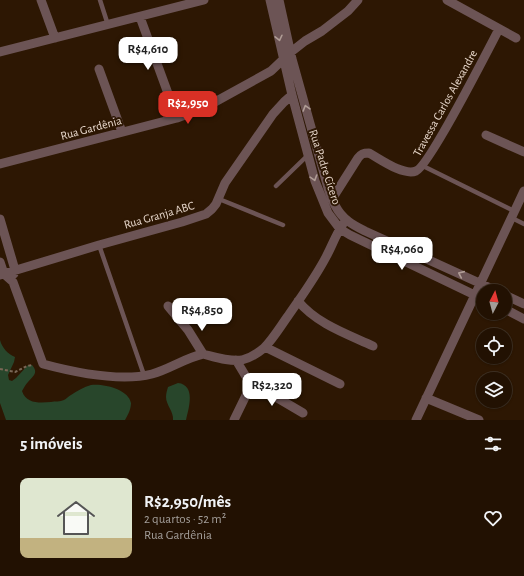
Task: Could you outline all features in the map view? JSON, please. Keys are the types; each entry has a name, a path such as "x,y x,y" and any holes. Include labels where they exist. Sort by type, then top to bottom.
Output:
{"street":[{"path":"41,0 55,38"},
{"path":"0,52 140,17 174,4 204,0"},
{"name":"Rua Padre Cícero","path":"270,0 287,55 301,91 332,199 340,213 347,220 365,231 480,283"},
{"name":"Rua Padre Cícero","path":"280,0 292,95 307,156 323,203 328,213 340,229 350,235 476,296"},
{"name":"Rua Gardênia","path":"0,164 177,118 204,108 271,71 287,55 305,41 336,21 358,0"},
{"path":"447,0 460,3 499,29 516,38"},
{"path":"140,17 177,118"},
{"name":"Travessa Carlos Alexandre","path":"332,199 361,154 369,153 401,170 409,172 417,171 423,166 440,138 499,29"},
{"path":"99,69 122,132"},
{"name":"Rua Granja ABC","path":"2,274 99,244 182,222 206,214 212,209 227,180 273,114 292,95"},
{"path":"486,134 524,152"},
{"path":"480,283 524,191"},
{"path":"0,219 15,270 13,282 43,364 103,376 125,377 153,374 194,356 203,354 243,360 260,351 274,336 310,284 340,229 347,220"},
{"path":"0,262 2,274 13,282"},
{"path":"512,298 524,304"},
{"path":"298,301 304,309 320,321 373,346"},
{"path":"416,420 476,303"},
{"path":"168,306 188,330 203,354"},
{"path":"512,313 524,319"},
{"path":"265,347 340,384"},
{"path":"236,360 252,383 303,413"},
{"path":"234,420 252,383"},
{"path":"426,398 479,420"}],"lane":[{"path":"100,0 108,25"},
{"path":"276,186 307,156"},
{"path":"423,166 513,214 524,224"},
{"path":"219,198 283,224"},
{"path":"99,244 144,376"}],"path":[{"path":"0,368 15,372 27,366 43,364"}],"green space":[{"path":"0,340 2,346 15,357 8,375 9,380 12,381 16,378 28,365 32,365 35,370 34,374 22,391 30,400 34,402 61,401 91,385 108,386 120,391 129,398 131,403 125,420 6,420 0,403"},
{"path":"178,383 184,385 189,392 190,404 186,420 173,420 166,400 168,387"}]}
